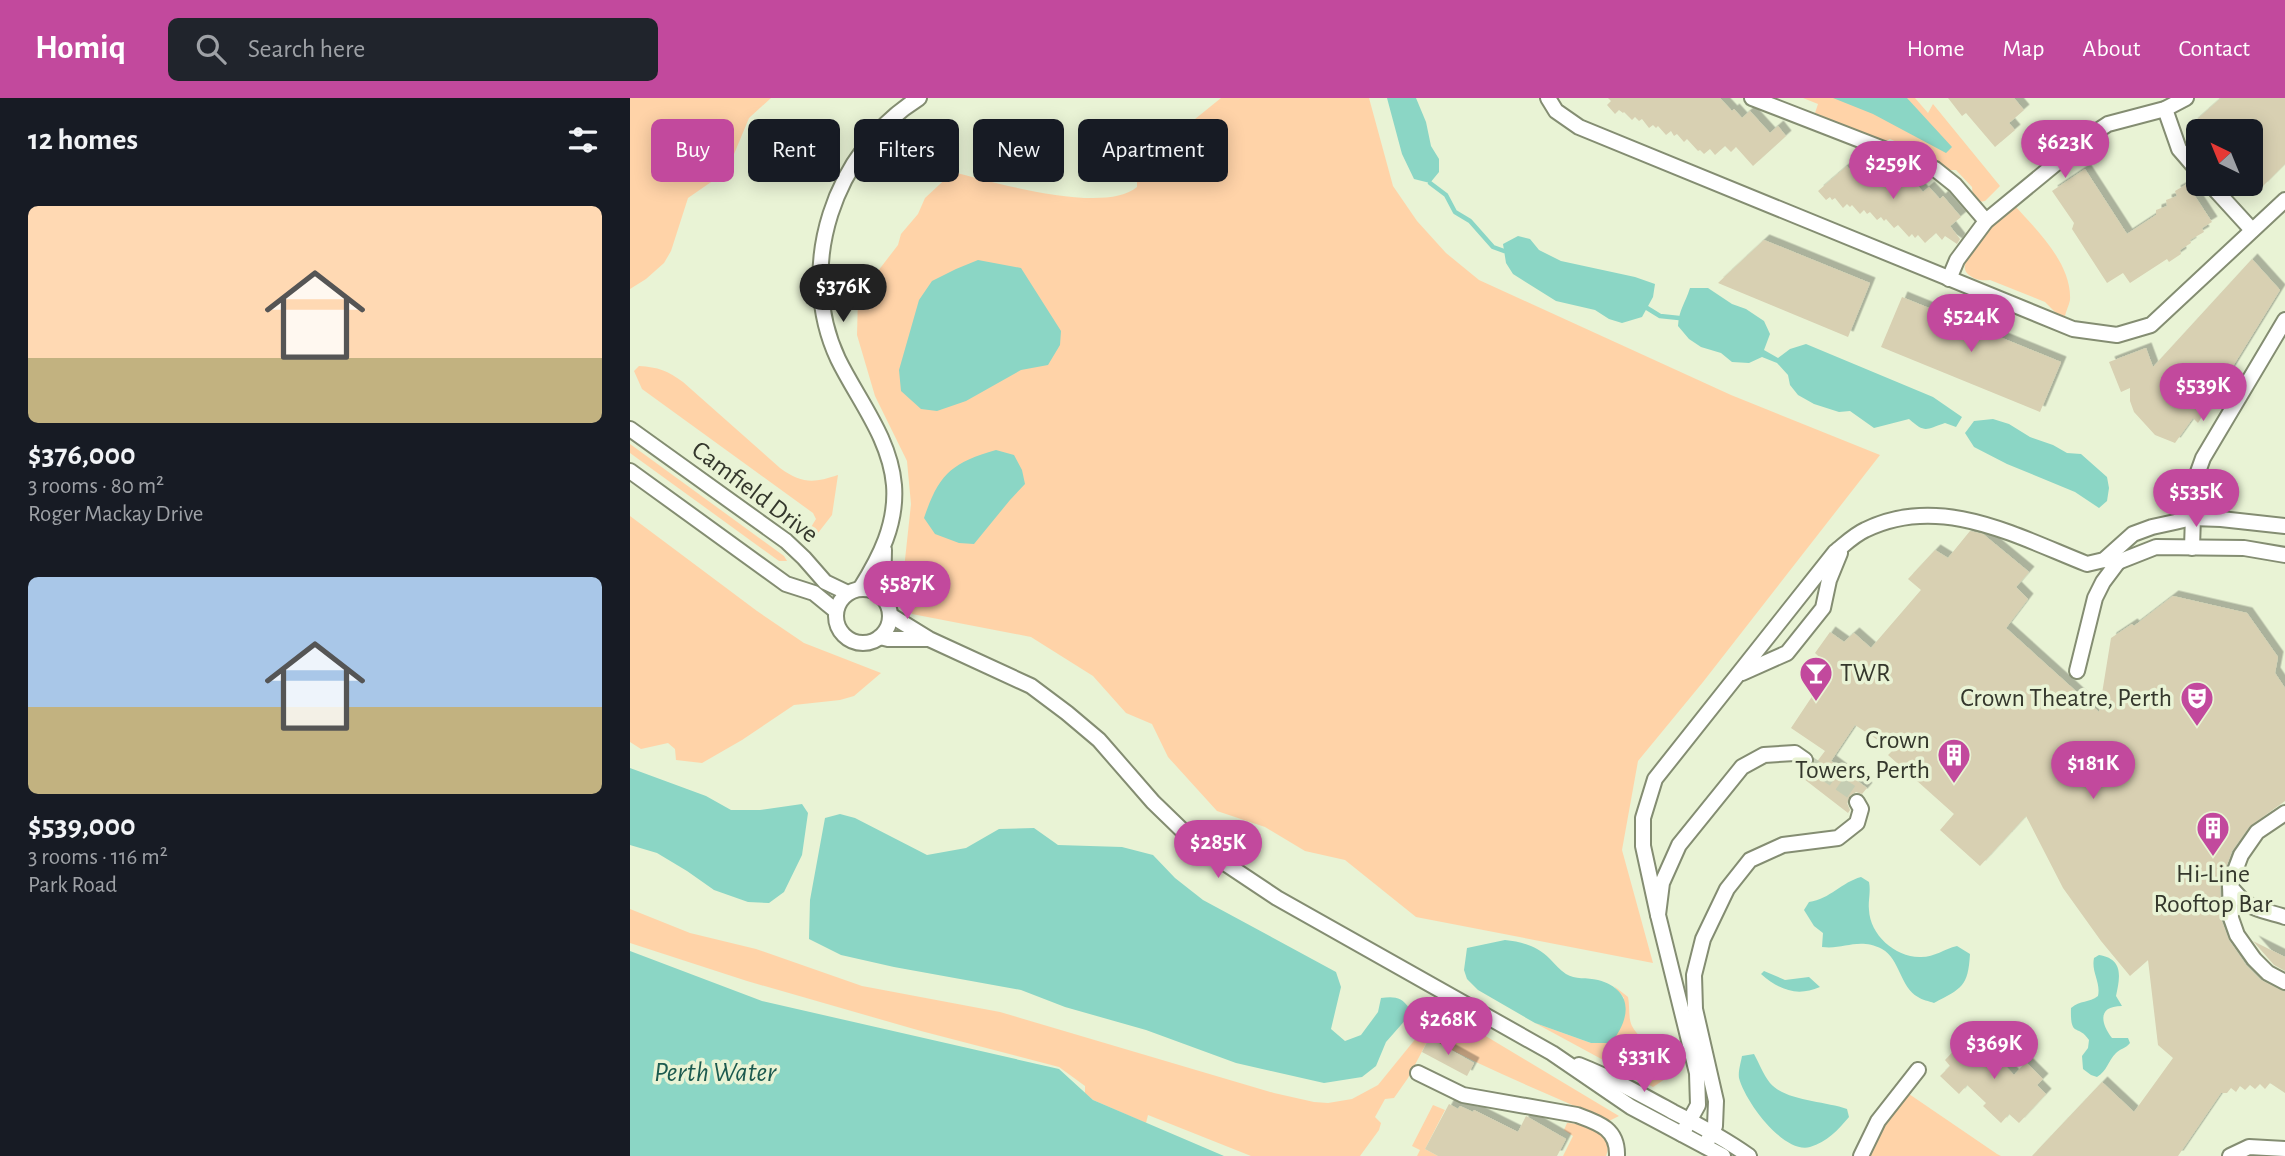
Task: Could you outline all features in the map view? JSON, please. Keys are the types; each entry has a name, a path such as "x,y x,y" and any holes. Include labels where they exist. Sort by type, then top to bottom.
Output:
{"street":[{"path":"884,545 883,597 890,615 886,631 865,643 849,639 838,627 836,611 839,604 854,591 884,545 894,506 894,485 883,443 838,358 827,330 820,266 828,220 848,172 876,133 919,98"},
{"path":"1548,98 1556,111 1579,127 2074,329 2117,335 2151,325 2285,200"},
{"path":"1752,98 1935,169 1955,185 1986,221"},
{"path":"1949,279 1957,260 1986,221 2088,136 2108,124 2165,109 2186,98"},
{"path":"2165,109 2179,149 2186,157"},
{"path":"2221,196 2252,230"},
{"path":"2192,548 2194,483 2203,458 2285,320"},
{"name":"Camfield Drive","path":"630,429 786,541 825,582 854,591"},
{"path":"630,471 786,584 814,593 836,611"},
{"path":"1682,1134 1698,1105 1697,1073 1643,846 1643,818 1655,779 1835,552 1862,531 1884,522 1907,516 1950,515 1977,521 2087,564 2111,561 2156,547 2244,548 2285,555"},
{"path":"2077,671 2095,598 2111,561 2133,534 2192,518 2285,526"},
{"path":"1737,675 1787,653 1823,608 1829,580 1842,546"},
{"path":"854,591 869,589 883,597"},
{"path":"890,615 929,639 1031,686 1099,740 1153,802 1184,832 1239,874 1276,898 1552,1054 1631,1107 1723,1156"},
{"path":"880,636 888,639 929,639"},
{"path":"1658,915 1662,883 1678,845 1742,767 1764,755 1794,753 1805,760"},
{"path":"1704,1146 1716,1126 1716,1101 1695,1009 1694,975 1703,939 1727,889 1750,860 1783,845 1838,838 1857,823 1861,809 1857,802"},
{"path":"2285,813 2258,832 2241,855 2230,884 2231,918 2237,935 2268,973 2285,982"},
{"path":"2230,884 2242,902 2254,909 2285,917"},
{"path":"1552,1054 1609,1077 1749,1156"},
{"path":"1861,1156 1878,1121 1918,1070"},
{"path":"1418,1073 1463,1095 1577,1115 1594,1122 1611,1133 1615,1139 1617,1156"},
{"path":"2230,1156 2249,1147 2285,1149"}],"shaded area":[{"path":"630,98 771,98 748,119 734,154 734,119 651,119 651,182 711,182 688,198 671,251 664,263 630,289"},
{"path":"1221,98 1369,98 1393,186 1417,221 1446,253 1479,280 1731,395 1880,455 1638,761 1622,850 1653,963 1416,917 1345,860 1305,851 1265,827 1217,811 1168,757 1152,724 1126,713 1093,676 1031,637 912,614 901,597 911,504 907,461 875,396 857,335 858,297 898,245 901,234 918,214 925,198 942,182 959,182 959,174 973,177 973,182 992,182 1048,194 1100,198 1121,195 1137,187 1137,182 1228,182 1228,119 1195,119"},
{"path":"1803,98 1915,98 1928,113 1933,104 2000,186 1985,201 1979,202 1973,197 1972,187 1956,170 1949,170 1929,156 1890,139 1884,142 1815,113 1818,104"},
{"path":"2015,206 2052,248 2065,274 2070,300 2065,316 2056,313 2045,302 1990,280 1974,278 1965,268 1972,249"},
{"path":"639,366 662,370 683,382 780,468 795,477 822,480 838,475 832,515 811,542 805,537 816,519 813,513 642,389 634,371"},
{"path":"630,444 784,556 787,561 779,561 630,453"},
{"path":"630,516 804,643 881,673 854,696 794,705 702,763 676,760 675,749 668,743 641,749 630,742"},
{"path":"630,909 690,933 756,949 862,986 1000,1012 1274,1093 1314,1102 1352,1099 1378,1085 1417,1037 1432,1031 1457,1028 1484,1035 1619,1116 1609,1121 1429,1038 1394,1098 1385,1099 1375,1117 1381,1123 1379,1130 1360,1156 1251,1156 1148,1115 1146,1123 1093,1100 1085,1093 1085,1086 1059,1067 747,981 630,943"},
{"path":"1614,986 1628,997 1631,1023 1636,1033 1660,1054 1669,1067 1671,1075 1653,1087 1535,1023 1591,1043 1624,998"},
{"path":"1909,1094 2001,1156 1867,1156 1888,1117"},
{"path":"1433,1105 1445,1110 1425,1149 1438,1156 1417,1156 1420,1150 1412,1146"},
{"path":"1567,1123 1582,1125 1603,1136 1608,1148 1606,1156 1563,1156 1573,1136 1564,1130"}],"water":[{"path":"1387,98 1416,98 1426,122 1431,146 1439,159 1439,172 1430,183 1414,179 1402,154"},
{"path":"1833,98 1907,98 1952,147 1946,153 1873,114"},
{"path":"1518,236 1530,239 1539,250 1561,261 1655,284 1653,297 1642,317 1622,323 1595,310 1556,301 1513,274 1506,263 1503,244"},
{"path":"978,260 1021,268 1061,331 1060,345 1048,365 1021,370 966,401 937,411 921,409 901,391 899,370 919,300 932,281"},
{"path":"1690,288 1708,288 1764,321 1770,334 1764,350 1778,358 1790,349 1806,344 1933,397 1962,417 1956,427 1945,423 1926,429 1909,419 1874,428 1850,411 1839,412 1814,404 1798,395 1790,385 1788,375 1777,363 1762,357 1749,363 1732,362 1721,353 1701,347 1689,339 1678,326"},
{"path":"1993,419 2009,424 2030,437 2067,453 2081,454 2107,477 2107,501 2099,508 2075,492 1974,447 1965,433 1974,421"},
{"path":"996,450 1014,455 1022,470 1025,484 974,544 959,543 935,534 924,518 942,481 957,466"},
{"path":"630,768 706,796 731,810 760,810 802,804 808,813 802,855 784,892 769,903 748,902 714,890 657,853 630,845"},
{"path":"840,814 855,818 927,855 966,848 999,829 1034,828 1058,845 1122,847 1153,855 1175,878 1203,900 1336,972 1341,987 1331,1029 1345,1041 1361,1035 1378,1012 1381,998 1400,999 1409,1008 1408,1017 1386,1042 1376,1066 1362,1077 1324,1083 1236,1063 1146,1030 1065,1007 1021,990 841,955 809,939 810,900 825,818"},
{"path":"1861,877 1869,882 1869,910 1874,928 1894,949 1902,954 1921,957 1957,946 1970,954 1965,980 1957,990 1934,1003 1920,998 1907,987 1893,959 1882,949 1866,944 1822,947 1823,933 1814,926 1804,910 1809,902 1823,898"},
{"path":"1505,940 1535,948 1570,976 1598,980 1618,991 1623,998 1625,1015 1618,1034 1611,1043 1591,1043 1535,1023 1478,990 1467,979 1464,970 1467,948"},
{"name":"Perth Water","path":"630,951 762,1001 1059,1069 1093,1100 1224,1156 630,1156"},
{"path":"2099,955 2113,960 2116,965 2119,976 2116,996 2122,1006 2105,1012 2105,1026 2112,1038 2128,1038 2130,1043 2116,1053 2097,1077 2083,1069 2082,1056 2088,1048 2089,1040 2073,1027 2071,1008 2098,996 2093,963 2094,958"},
{"path":"1764,971 1785,980 1809,977 1820,987 1796,992 1782,988 1761,974"},
{"path":"1754,1054 1768,1080 1777,1089 1795,1097 1847,1109 1849,1117 1832,1135 1816,1145 1799,1147 1788,1142 1757,1112 1739,1078 1742,1056"}],"building":[{"path":"1608,98 1720,98 1742,118 1750,111 1770,133 1778,126 1786,136 1753,166 1736,147 1731,152 1725,146 1715,155 1710,149 1704,154 1687,139 1684,142 1671,131 1666,135 1658,126 1649,128 1642,119 1639,121 1635,117 1632,120 1619,110 1615,114 1607,105 1611,101"},
{"path":"1948,98 2014,98 2024,110 2009,123 2015,130 1995,147 1966,113 1962,116"},
{"path":"2221,98 2285,98 2285,164 2263,186 2263,119 2198,119"},
{"path":"1861,158 1872,171 1878,165 1889,178 1896,172 1906,185 1912,179 1923,192 1929,187 1940,199 1943,196 1961,217 1950,226 1960,239 1957,244 1945,236 1942,240 1936,233 1925,243 1918,235 1915,238 1912,234 1909,237 1898,225 1894,228 1886,219 1884,221 1881,217 1877,220 1870,212 1867,214 1864,210 1860,214 1852,205 1850,207 1847,204 1843,208 1835,198 1826,200 1818,191 1847,166 1849,169"},
{"path":"2085,169 2127,234 2156,215 2156,210 2167,206 2166,200 2177,196 2175,191 2186,185 2186,196 2195,196 2212,222 2202,228 2204,232 2190,240 2191,243 2180,250 2181,254 2169,262 2167,259 2130,283 2123,273 2107,283 2072,229 2074,223 2052,191"},
{"path":"1764,240 1870,283 1848,337 1718,283"},
{"path":"2252,259 2280,290 2198,423 2193,418 2175,443 2155,435 2134,412 2130,401 2130,388 2121,392 2109,362 2146,348 2153,367"},
{"path":"1902,297 2061,362 2040,412 1881,347"},
{"path":"1970,531 1983,534 2029,572 2016,587 2028,599 2006,628 2099,712 2111,638 2132,624 2134,626 2173,596 2247,613 2278,657 2275,673 2285,688 2285,801 2249,827 2232,851 2220,884 2221,919 2229,940 2246,965 2261,980 2285,992 2285,1093 2270,1083 2265,1089 2260,1084 2255,1089 2250,1085 2245,1090 2240,1086 2236,1092 2231,1088 2227,1093 2221,1093 2178,1156 2032,1156 2102,1082 2134,1112 2173,1058 2158,1045 2148,960 2130,976 2063,888 2026,816 1980,866 1940,830 1954,814 1888,755 1893,750 1855,725 1831,761 1867,788 1862,794 1856,792 1849,797 1848,813 1804,779 1825,751 1791,728 1831,668 1815,653 1830,632 1844,642 1854,633 1871,648 1921,590 1908,579 1935,550 1948,558"},
{"path":"2253,941 2285,957 2285,971 2274,965"},
{"path":"1978,1037 2014,1075 2026,1062 2043,1079 2037,1085 2046,1094 2019,1123 2009,1114 2001,1123 1983,1106 1986,1103 1967,1085 1959,1094 1940,1076 1950,1066 1945,1060 1965,1039 1971,1045"},
{"path":"1429,1038 1474,1063 1467,1076 1422,1052"},
{"path":"1449,1104 1458,1109 1460,1106 1473,1112 1474,1110 1518,1132 1526,1116 1566,1139 1557,1156 1438,1156 1425,1149"}],"waterway":[{"path":"1430,183 1446,195 1455,212 1470,221 1493,247 1504,251"},
{"path":"1647,308 1660,316 1679,318"}],"tunnel":[{"path":"1805,760 1853,793 1857,802"}],"place":[{"name":"TWR","path":"1816,703"},
{"name":"Crown Theatre, Perth","path":"2197,728"},
{"name":"Crown Towers, Perth","path":"1954,785"},
{"name":"Hi-Line Rooftop Bar","path":"2213,858"}]}
